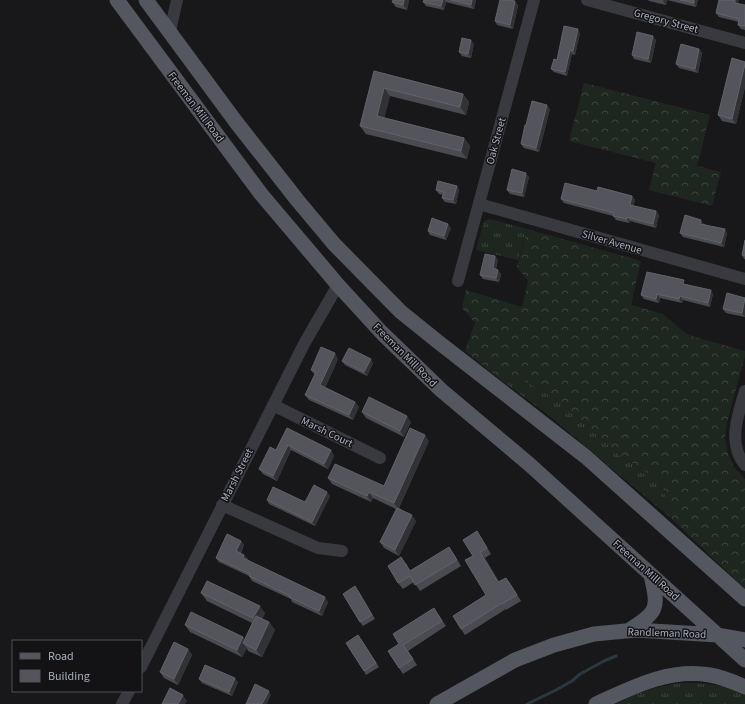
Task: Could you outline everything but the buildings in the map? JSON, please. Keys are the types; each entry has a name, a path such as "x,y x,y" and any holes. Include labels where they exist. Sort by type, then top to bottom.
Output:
{"main road":[{"name":"Freeman Mill Road","path":"117,0 261,194 338,286 382,333 441,390 529,464 745,660"},
{"name":"Freeman Mill Road","path":"146,0 236,122 298,201 334,244 401,312 436,341 586,457 745,599"},
{"path":"628,631 644,621 652,613 655,604 655,593 651,574"},
{"name":"Randleman Road","path":"437,704 515,660 554,645 594,634 636,630 718,635 745,640"},
{"path":"596,704 630,688 672,674 710,675 745,687"}],"street":[{"path":"170,31 177,0"},
{"name":"Oak Street","path":"458,281 534,0"},
{"name":"Gregory Street","path":"587,0 745,43"},
{"name":"Silver Avenue","path":"479,204 745,279"},
{"name":"Marsh Street","path":"142,665 304,344 338,286"},
{"path":"743,463 735,447 736,422 745,391"},
{"name":"Marsh Court","path":"273,405 380,458"},
{"path":"222,505 318,548 342,551"},
{"path":"122,704 128,692"}],"green space":[{"path":"584,83 710,115 697,166 721,172 712,206 649,190 656,163 569,141"},
{"path":"490,219 527,229 518,260 476,250 484,221"},
{"path":"527,229 641,261 631,305 663,314 688,335 745,351 745,356 727,422 725,437 728,454 734,467 745,479 745,589 672,519 661,481 619,455 563,403 523,380 501,380 465,351 475,323 462,308 466,290 522,307 528,281 517,267"},
{"path":"501,380 523,380 563,403 619,455 661,481 672,519 551,417"},
{"path":"680,683 697,683 737,690 745,693 745,704 616,704 639,693 662,686"}],"waterway":[{"path":"527,704 556,690 572,681 580,674 616,656"}]}
